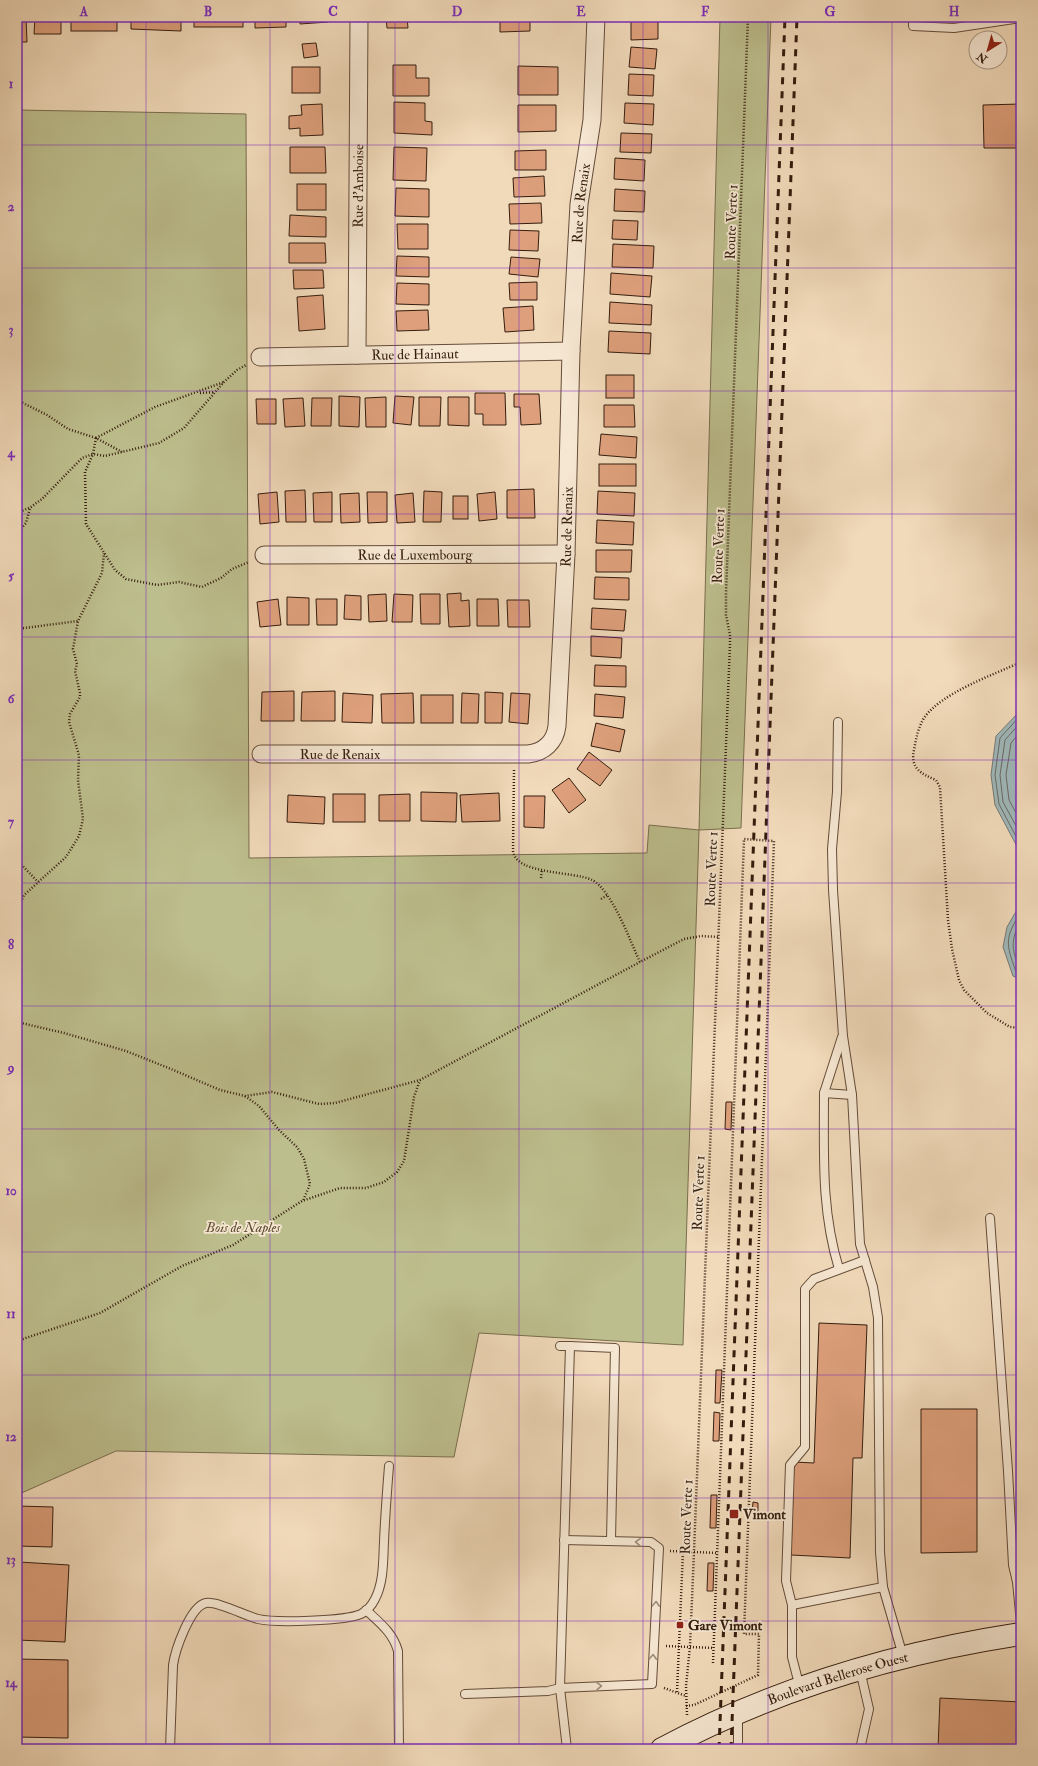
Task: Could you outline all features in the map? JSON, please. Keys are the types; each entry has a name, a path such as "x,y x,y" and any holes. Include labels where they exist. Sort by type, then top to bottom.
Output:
{"street":[{"name":"Rue d'Amboise","path":"357,356 359,17"},
{"name":"Rue de Renaix","path":"261,754 528,754 544,749 552,741 557,726 566,554 571,351 579,204 592,120 596,17"},
{"name":"Rue de Hainaut","path":"260,358 571,351"},
{"name":"Rue de Luxembourg","path":"264,555 566,554"},
{"name":"Boulevard Bellerose Ouest","path":"662,1749 738,1712 860,1669 962,1643 1021,1634"}],"lane":[{"path":"913,17 913,26 954,28 1021,18"},
{"path":"838,722 837,792 832,850 843,1036 852,1095 858,1228 860,1244 874,1287 878,1318 880,1552 883,1587 904,1657"},
{"path":"839,1269 829,1233 824,1196 824,1093 843,1036"},
{"path":"824,1093 852,1095"},
{"path":"990,1218 1008,1471 1013,1565 1017,1582 1021,1623"},
{"path":"800,1689 792,1657 792,1605 786,1581 790,1465 805,1447 806,1319 804,1295 809,1284 814,1279 865,1260"},
{"path":"560,1346 615,1348 611,1540"},
{"path":"567,1749 560,1688 570,1346"},
{"path":"170,1749 173,1665 175,1653 197,1609 202,1605 212,1603 257,1619 272,1621 318,1620 346,1617 359,1615 366,1610 378,1592 382,1570 388,1466"},
{"path":"465,1694 548,1691 560,1688 652,1684 659,1548 651,1542 564,1540"},
{"path":"792,1605 883,1587"},
{"path":"366,1610 394,1639 398,1651 399,1749"},
{"path":"860,1669 869,1709 860,1749"},
{"path":"738,1712 738,1749"}],"path":[{"name":"Route Verte 1","path":"687,1720 686,1696 690,1646 694,1552 730,635 726,615 726,594 748,17"},
{"path":"17,513 31,507 42,499 82,458 93,454 105,456 159,443 184,428 224,382 237,370 260,358"},
{"path":"96,438 156,406 224,382"},
{"path":"196,393 215,392"},
{"path":"17,400 47,415 68,429 96,438 122,452"},
{"path":"96,438 93,454 85,472 86,524 115,570 126,579 157,585 179,582 202,586 221,578 232,569 264,555"},
{"path":"17,533 26,523 31,507"},
{"path":"17,910 24,895 66,857 79,836 83,820 78,780 79,756 69,722 70,714 80,697 75,672 77,664 73,649 78,621 102,573 104,553"},
{"path":"17,629 78,621"},
{"path":"1021,662 962,689 934,707 921,725 913,754 916,770 936,780 940,787 948,920 954,961 959,980 964,990 986,1013 1010,1027 1021,1028"},
{"path":"514,766 513,854 520,864 589,879 599,884 608,895 640,962"},
{"path":"686,1706 694,1705 758,1675 759,1634 744,1634 774,841 744,839 713,1663"},
{"path":"17,860 38,882"},
{"path":"541,878 542,869"},
{"path":"601,899 608,895"},
{"path":"244,1096 272,1092 319,1104 334,1103 420,1080 627,968 684,939 701,936 719,937"},
{"path":"17,1022 64,1033 126,1051 220,1090 244,1096 259,1106 278,1130 297,1147 304,1159 310,1184 302,1201"},
{"path":"17,1341 100,1313 182,1266 233,1245 302,1201 340,1188 366,1188 384,1182 397,1172 404,1161 414,1097 420,1080"},
{"path":"686,1696 676,1692 684,1551 718,1553"},
{"path":"681,1646 714,1648"}],"green space":[{"path":"720,17 771,17 741,828 699,830"},
{"name":"Bois de Naples","path":"17,110 246,114 249,858 647,853 649,825 699,830 683,1345 479,1333 454,1457 116,1451 17,1495"}],"water":[{"path":"1021,710 1021,854 995,805 991,775 996,736"},
{"path":"1021,903 1021,979 1013,976 1003,947 1007,927"}],"building":[{"path":"17,17 26,17 27,42 17,42"},
{"path":"35,17 61,17 61,34 34,34"},
{"path":"71,17 117,17 117,31 71,31"},
{"path":"131,17 181,17 181,31 131,29"},
{"path":"194,17 243,17 243,27 194,27"},
{"path":"255,17 286,17 286,27 255,28"},
{"path":"300,17 328,17 328,22 300,24"},
{"path":"386,17 407,17 408,28 387,28"},
{"path":"426,17 454,17 426,19"},
{"path":"491,17 491,18 463,18"},
{"path":"500,17 530,17 530,31 500,32"},
{"path":"631,17 658,17 658,39 631,40"},
{"path":"316,43 318,56 304,58 302,44"},
{"path":"631,47 657,49 655,69 629,67"},
{"path":"393,65 416,65 416,78 429,78 429,96 393,96"},
{"path":"518,66 558,67 558,95 518,95"},
{"path":"292,67 320,67 320,93 292,93"},
{"path":"629,74 654,75 653,96 628,95"},
{"path":"394,102 425,103 425,121 432,122 432,135 394,133"},
{"path":"625,103 654,104 653,125 624,123"},
{"path":"322,104 323,135 300,136 300,128 289,129 289,116 302,115 301,105"},
{"path":"1021,104 1021,148 984,148 983,105"},
{"path":"518,105 556,105 556,131 518,132"},
{"path":"621,133 652,134 651,153 620,152"},
{"path":"290,147 325,147 326,173 290,173"},
{"path":"394,147 427,148 426,181 393,180"},
{"path":"546,150 546,170 515,170 515,151"},
{"path":"615,158 645,160 644,181 614,179"},
{"path":"544,176 545,196 514,197 513,178"},
{"path":"297,184 326,184 326,210 297,210"},
{"path":"396,188 429,189 429,217 395,216"},
{"path":"615,189 645,191 644,212 614,211"},
{"path":"541,203 542,223 510,224 509,204"},
{"path":"290,215 326,217 326,237 289,236"},
{"path":"613,220 638,221 637,240 612,239"},
{"path":"397,224 428,224 428,249 398,249"},
{"path":"510,230 539,231 538,251 509,250"},
{"path":"289,243 325,243 326,263 289,263"},
{"path":"613,244 654,246 653,268 612,267"},
{"path":"397,256 429,257 429,277 396,276"},
{"path":"511,257 540,259 538,277 509,274"},
{"path":"293,270 323,270 324,288 294,289"},
{"path":"611,273 652,276 650,297 610,294"},
{"path":"537,282 537,300 510,300 509,283"},
{"path":"397,283 429,284 429,305 396,304"},
{"path":"323,295 325,329 299,331 297,297"},
{"path":"610,302 652,305 651,325 609,323"},
{"path":"533,306 534,330 505,332 503,308"},
{"path":"428,310 429,330 397,331 396,311"},
{"path":"609,331 651,333 650,354 608,352"},
{"path":"606,375 634,375 634,398 606,398"},
{"path":"475,393 505,393 506,425 483,425 483,414 475,414"},
{"path":"514,394 539,394 541,424 521,425 520,407 514,407"},
{"path":"339,396 360,397 359,427 339,426"},
{"path":"395,396 414,397 411,425 393,423"},
{"path":"386,397 386,427 366,427 365,398"},
{"path":"419,397 441,397 440,426 419,426"},
{"path":"448,397 469,397 469,426 448,425"},
{"path":"303,398 305,426 285,427 283,399"},
{"path":"312,398 332,398 331,426 311,426"},
{"path":"256,399 276,399 276,424 257,424"},
{"path":"604,405 634,405 635,427 604,427"},
{"path":"601,434 637,437 636,458 599,455"},
{"path":"599,464 636,464 636,486 599,486"},
{"path":"534,489 535,518 507,518 507,490"},
{"path":"305,490 306,522 286,522 285,491"},
{"path":"424,491 442,492 441,522 423,522"},
{"path":"598,491 635,493 634,516 597,514"},
{"path":"277,492 279,522 260,524 258,494"},
{"path":"332,492 332,522 314,522 313,493"},
{"path":"367,492 387,492 387,522 368,523"},
{"path":"495,492 497,519 479,521 477,494"},
{"path":"359,493 360,522 341,523 340,494"},
{"path":"413,493 415,522 397,523 395,495"},
{"path":"453,496 468,496 468,519 453,519"},
{"path":"597,520 634,522 633,545 596,543"},
{"path":"596,550 632,550 631,572 596,572"},
{"path":"595,577 629,578 629,600 594,599"},
{"path":"461,593 461,601 469,600 470,626 449,627 447,594"},
{"path":"386,594 387,621 369,622 368,595"},
{"path":"394,594 413,595 412,622 392,622"},
{"path":"420,594 440,594 440,624 421,624"},
{"path":"345,595 361,596 361,620 344,619"},
{"path":"287,597 309,598 309,625 287,625"},
{"path":"278,599 281,625 260,627 257,602"},
{"path":"316,599 337,599 337,625 317,625"},
{"path":"477,599 498,599 499,626 477,626"},
{"path":"507,600 529,600 530,627 508,627"},
{"path":"592,608 626,610 624,631 591,629"},
{"path":"591,636 622,638 621,658 591,656"},
{"path":"595,665 626,666 626,687 594,686"},
{"path":"294,691 294,721 261,721 262,692"},
{"path":"335,691 335,721 301,721 302,692"},
{"path":"485,692 503,693 502,723 485,723"},
{"path":"343,693 373,695 372,723 342,722"},
{"path":"413,693 414,723 382,723 381,694"},
{"path":"462,693 479,694 478,723 461,723"},
{"path":"511,693 530,694 528,724 509,722"},
{"path":"595,694 625,697 623,718 594,716"},
{"path":"421,695 453,695 453,723 421,723"},
{"path":"596,723 625,730 620,752 591,746"},
{"path":"589,752 612,770 600,786 577,769"},
{"path":"569,778 586,800 569,813 552,790"},
{"path":"421,792 457,793 456,822 421,821"},
{"path":"499,793 500,821 462,822 460,795"},
{"path":"333,794 365,794 365,822 333,822"},
{"path":"410,794 410,821 379,821 379,795"},
{"path":"288,795 325,797 324,824 287,822"},
{"path":"524,796 545,796 544,828 524,827"},
{"path":"726,1102 732,1102 731,1130 725,1129"},
{"path":"819,1323 867,1325 862,1458 853,1458 850,1558 791,1555 794,1462 814,1463"},
{"path":"716,1370 722,1370 720,1403 715,1403"},
{"path":"921,1409 977,1409 977,1552 921,1553"},
{"path":"714,1412 720,1413 719,1441 713,1441"},
{"path":"711,1495 717,1495 716,1528 710,1528"},
{"path":"753,1502 758,1503 758,1514 752,1514"},
{"path":"17,1506 53,1507 52,1547 17,1546"},
{"path":"19,1562 69,1565 65,1642 17,1640"},
{"path":"708,1563 714,1563 713,1591 707,1591"},
{"path":"17,1659 68,1660 68,1738 17,1737"},
{"path":"940,1698 1021,1702 1021,1749 938,1749"}],"railway":[{"path":"719,1749 785,17"},
{"path":"731,1749 797,17"}],"place":[{"name":"Vimont","path":"734,1514"},
{"name":"Gare Vimont","path":"680,1625"}]}
